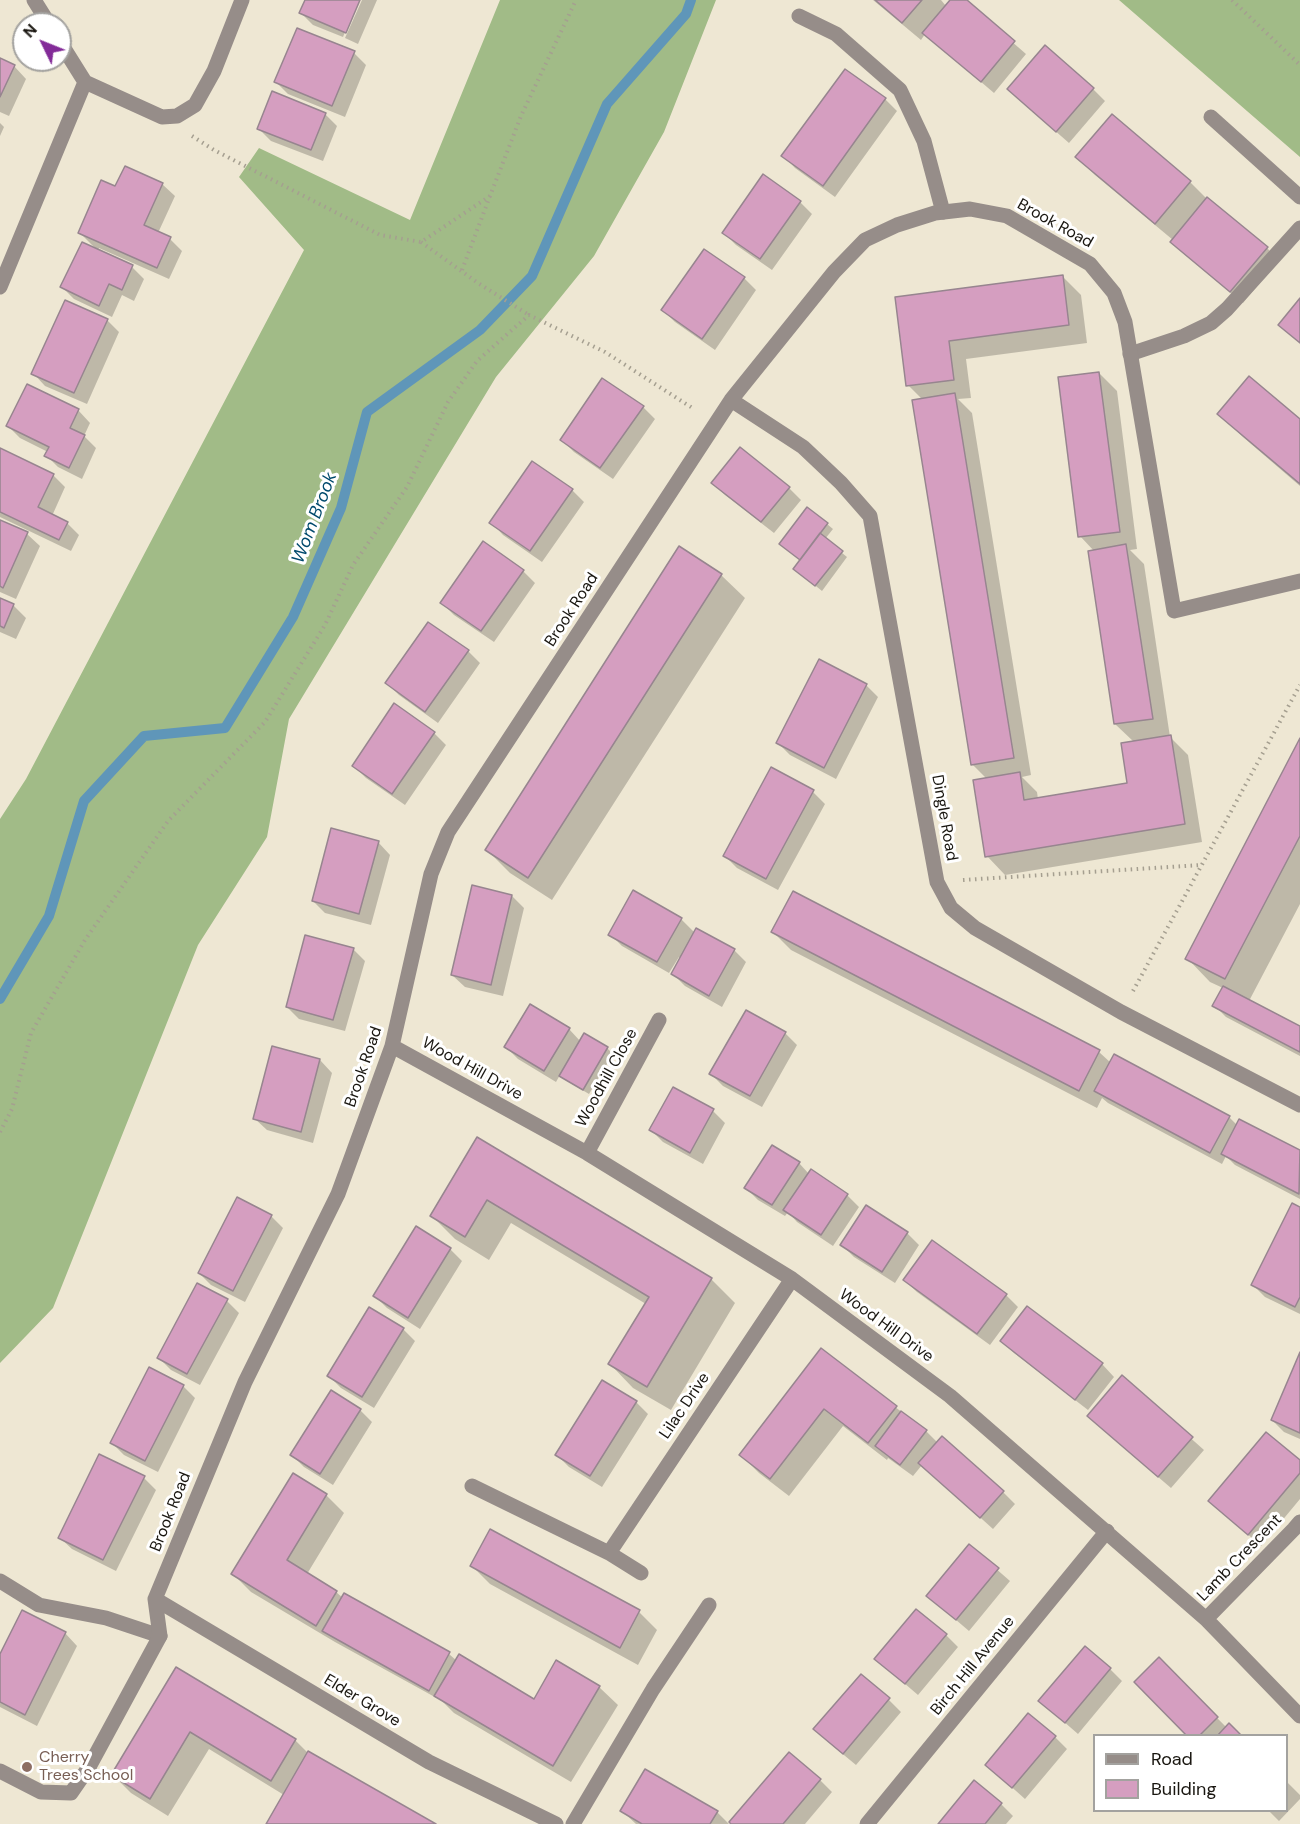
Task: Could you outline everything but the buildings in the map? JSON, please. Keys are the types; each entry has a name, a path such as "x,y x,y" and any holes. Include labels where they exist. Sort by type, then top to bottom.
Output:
{"street":[{"path":"72,61 85,82 162,117 177,116 195,105 214,71 242,0"},
{"path":"799,16 836,34 900,90 924,141 943,212"},
{"path":"0,287 85,82"},
{"path":"1210,117 1300,197"},
{"name":"Brook Road","path":"154,1599 245,1382 338,1194 392,1046 431,874 448,832 731,400 834,272 865,240 897,225 943,212 970,209 1007,216 1090,264 1114,293 1125,322 1174,611 1300,581"},
{"path":"1130,354 1184,336 1211,323 1227,309 1300,228"},
{"name":"Dingle Road","path":"731,400 803,447 841,483 870,516 937,882 951,908 975,928 1121,1012 1300,1105"},
{"name":"Woodhill Close","path":"587,1153 659,1020"},
{"name":"Wood Hill Drive","path":"392,1046 587,1153 792,1279 950,1396 1206,1619 1300,1716"},
{"name":"Lilac Drive","path":"609,1553 792,1279"},
{"path":"472,1486 609,1553 641,1573"},
{"name":"Lamb Crescent","path":"1206,1619 1300,1522"},
{"name":"Birch Hill Avenue","path":"867,1824 1107,1532"},
{"path":"0,1581 39,1605 106,1618 160,1636"},
{"path":"0,1771 41,1792 71,1792 89,1767 160,1636 154,1599"},
{"name":"Elder Grove","path":"154,1599 429,1762 556,1824"},
{"path":"573,1824 653,1689 709,1605"}],"path":[{"path":"462,270 521,116 576,0"},
{"path":"1232,0 1300,64"},
{"path":"214,150 380,235 421,242 528,315 605,352 699,413 731,400"},
{"path":"421,242 490,196"},
{"path":"0,1132 12,1108 32,1033 85,940 168,821 265,722 325,625 353,565 407,487 448,402 477,360 528,315"},
{"path":"1121,1012 1300,685"},
{"path":"937,882 1202,865"}],"green space":[{"path":"500,0 716,0 664,132 594,256 496,377 289,719 267,837 198,945 53,1308 0,1363 0,819 26,779 304,250 239,177 259,148 410,220"},
{"path":"1119,0 1300,0 1300,157"}],"waterway":[{"name":"Wom Brook","path":"0,999 49,916 84,801 144,736 225,728 293,617 341,508 367,412 480,330 532,276 607,104 686,14 691,0"}],"place":[{"name":"Cherry Trees School","path":"27,1767"}]}
